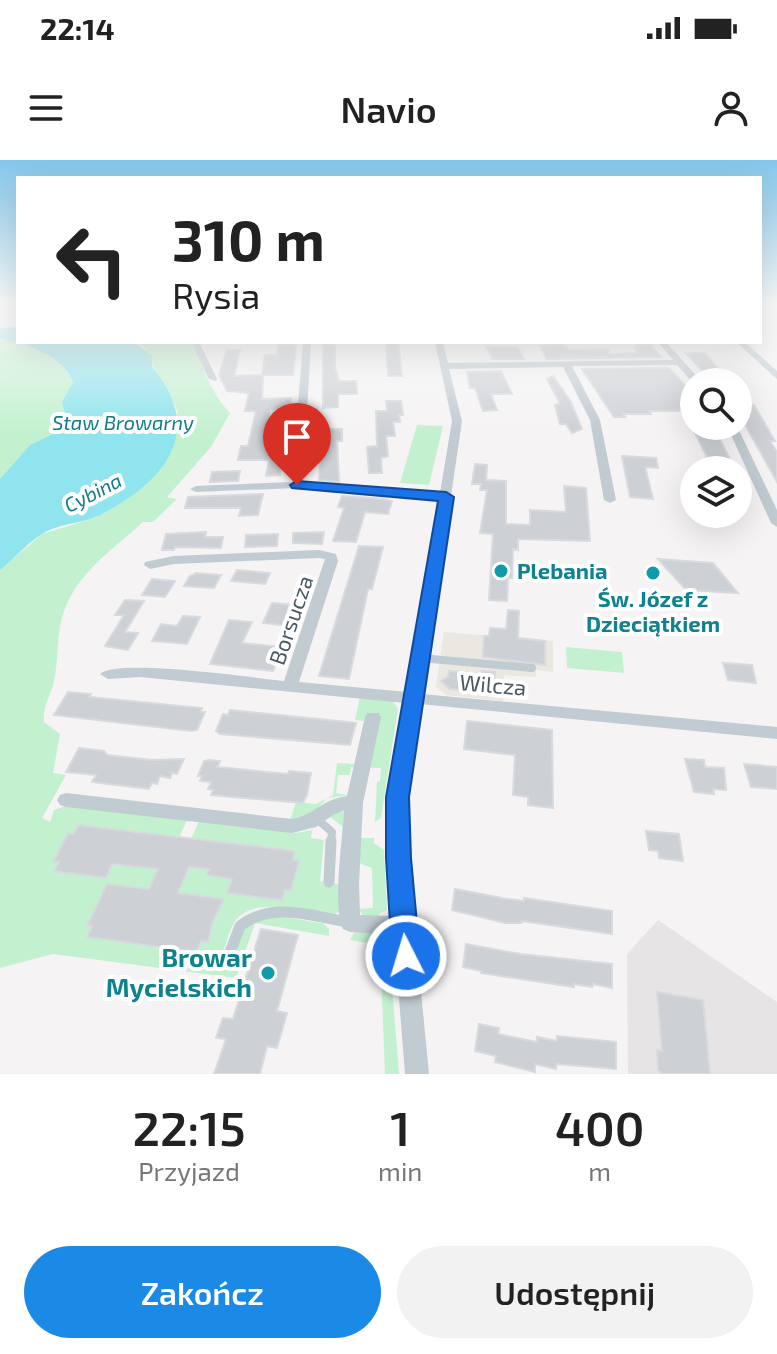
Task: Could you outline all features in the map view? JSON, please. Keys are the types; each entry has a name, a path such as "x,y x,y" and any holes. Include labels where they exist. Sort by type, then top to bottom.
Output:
{"street":[{"path":"198,348 213,379"},
{"path":"297,485 307,348"},
{"path":"417,1074 404,926 398,797 457,421 440,348"},
{"path":"667,348 684,368"},
{"path":"746,348 777,376"},
{"path":"445,366 679,362"},
{"path":"566,364 595,420 610,500"},
{"path":"739,440 776,517"},
{"path":"196,489 297,485 446,497"},
{"name":"Borsucza","path":"150,565 174,560 319,554 331,557 290,686"},
{"name":"Wilcza","path":"108,674 140,672 777,733"},
{"path":"373,717 354,803 350,923 404,926"},
{"path":"66,800 292,826 317,819 324,809 336,803 354,803"}],"lane":[{"path":"420,658 532,668"},
{"path":"317,819 332,832 329,882"},
{"path":"227,960 238,928 253,915 271,912 350,923"}],"shaded area":[{"path":"444,632 553,641 553,672 536,670 536,677 504,675 503,701 446,695 436,687"},
{"path":"658,920 777,1002 777,1074 628,1074 627,954"}],"green space":[{"path":"0,348 31,348 52,357 68,372 73,382 62,402 67,422 65,428 30,445 0,479"},
{"path":"144,348 195,348 212,387 230,413 211,447 167,497 177,499 153,522 143,522 104,556 81,580 65,609 44,722 60,734 53,773 66,775 42,818 50,822 54,810 65,806 187,820 179,838 78,826 74,834 68,833 58,861 53,861 59,862 55,871 97,877 108,874 115,858 160,863 149,889 112,885 107,894 101,893 107,896 101,909 94,909 100,911 93,925 86,926 201,941 208,925 213,925 207,923 216,899 178,893 189,867 209,869 207,875 214,876 216,870 291,891 299,861 293,860 295,851 191,839 199,821 295,833 312,830 311,838 324,840 320,881 339,884 343,827 329,816 344,809 341,911 332,915 266,907 242,914 227,938 219,966 231,967 243,930 258,919 280,917 323,923 329,929 329,936 255,923 236,978 53,954 0,968 0,570 42,534 97,517 178,412"},
{"path":"417,425 443,426 429,485 400,483"},
{"path":"566,647 622,652 624,673 567,668"},
{"path":"360,697 392,700 398,709 381,818 375,822 377,782 380,781 381,768 351,767 350,775 338,775 336,793 348,795 327,798 333,795 337,763 355,764 364,721 355,720"},
{"path":"327,798 312,815 290,820 296,802 316,804"},
{"path":"361,838 374,838 374,843 384,850 387,910 379,914 379,919 363,916 359,909 373,908 372,868 359,863"},
{"path":"358,932 385,934 396,945 398,970 390,963 399,1074 385,1074 380,945 350,940"}],"water":[{"name":"Staw Browarny","path":"32,348 141,348 152,356 152,367 168,391 176,413 177,434 171,453 143,487 100,515 42,534 0,570 0,479 30,445 65,428 67,422 62,402 73,382 68,372 52,357"}],"building":[{"path":"278,348 296,348 293,375 263,375 262,399 291,398 290,408 270,409 264,432 285,433 280,475 266,476 269,460 238,460 241,446 248,446 256,411 245,411 249,393 227,391 219,375 227,350 240,350 234,376 262,375 265,355 277,355"},
{"path":"323,348 335,348 335,368 339,381 356,381 357,394 338,394 338,407 323,408"},
{"path":"386,348 399,348 402,376 388,376"},
{"path":"487,348 518,348 524,359 492,359"},
{"path":"541,348 607,349 610,354 638,353 634,348 653,348 661,357 547,359"},
{"path":"686,353 705,353 717,368 699,368"},
{"path":"669,368 680,380 680,411 649,411 651,414 614,417 582,369"},
{"path":"501,371 512,394 491,394 497,410 483,411 475,388 470,388 467,372"},
{"path":"553,376 571,402 582,429 572,433 566,424 560,424 555,405 560,403 547,379"},
{"path":"386,401 401,401 403,415 399,415 400,422 393,422 395,436 386,436 388,456 381,458 382,473 369,473 367,447 377,446 376,411 387,411"},
{"path":"752,405 775,441 770,441 777,452 777,482 752,437"},
{"path":"322,429 342,429 342,441 337,441 339,482 319,480"},
{"path":"698,440 720,440 728,456 706,456"},
{"path":"622,456 656,458 658,468 645,467 653,499 630,497"},
{"path":"475,464 487,465 486,480 506,481 506,524 530,525 530,510 566,512 564,486 586,488 590,541 518,539 518,550 513,549 507,601 489,600 493,534 480,533 487,490 480,490 481,484 472,484"},
{"path":"240,471 238,481 210,482 212,472"},
{"path":"263,494 258,515 239,516 241,508 185,508 188,497"},
{"path":"342,496 392,501 388,514 365,512 356,542 333,541 344,508 338,507"},
{"path":"206,532 205,537 223,537 221,548 175,547 174,550 162,550 166,534"},
{"path":"324,532 322,544 293,543 293,533"},
{"path":"278,534 277,546 245,547 246,535"},
{"path":"359,546 383,547 372,589 368,589 349,679 319,676"},
{"path":"658,559 713,563 738,593 686,590"},
{"path":"237,570 270,573 265,584 231,581"},
{"path":"196,573 221,575 214,588 184,586"},
{"path":"152,579 175,581 165,597 142,595"},
{"path":"125,600 144,601 125,632 138,633 128,650 105,646 124,615 115,615"},
{"path":"272,603 297,605 289,626 263,623"},
{"path":"508,610 519,611 518,638 545,641 545,665 483,657 484,636 489,636 490,628 506,629"},
{"path":"183,616 200,617 187,644 152,641 161,624 177,626"},
{"path":"229,620 252,622 242,643 282,647 273,671 210,664"},
{"path":"723,663 752,665 756,683 728,680"},
{"path":"449,671 495,672 493,692 450,689 441,681 448,677"},
{"path":"68,692 91,694 89,697 202,708 200,712 205,712 197,730 191,731 54,715"},
{"path":"230,710 356,723 350,745 220,734 216,731 223,714 228,715"},
{"path":"467,721 552,730 553,808 528,805 528,797 513,795 515,755 464,749"},
{"path":"79,748 152,760 184,759 177,774 172,773 170,778 160,776 157,784 152,783 149,789 92,782 96,775 66,772"},
{"path":"685,759 704,760 705,767 724,768 726,790 713,789 714,794 694,792"},
{"path":"204,761 220,761 217,767 288,774 289,771 311,773 307,795 303,803 211,795 213,790 208,789 211,782 200,781 202,776 198,776"},
{"path":"744,764 777,767 777,789 751,787"},
{"path":"78,825 295,851 293,860 299,861 291,891 285,890 282,900 227,893 232,879 206,875 209,869 189,867 178,893 224,899 212,924 208,942 201,941 197,952 87,937 92,926 87,926 107,884 149,889 158,869 112,864 106,878 54,871 59,862 54,861 68,833 74,834"},
{"path":"646,831 679,834 683,861 659,858 658,851 649,850"},
{"path":"455,889 507,899 524,901 524,898 612,911 612,934 522,921 505,923 452,910"},
{"name":"Browar Mycielskich","path":"261,929 298,935 277,1011 287,1013 277,1048 267,1046 260,1074 214,1074 226,1039 216,1038 223,1018 233,1019"},
{"path":"466,944 520,954 612,964 612,988 593,984 592,987 574,984 574,987 481,973 463,967"},
{"path":"657,992 703,1000 710,1074 663,1074 658,1070 657,1050 662,1051"},
{"path":"479,1024 499,1028 498,1034 537,1042 537,1037 557,1041 557,1036 616,1042 616,1069 556,1064 556,1069 535,1064 535,1072 495,1062 496,1056 475,1051"}],"place":[{"name":"Plebania","path":"501,571"},
{"name":"Św. Józef z Dzieciątkiem","path":"653,573"},
{"name":"Browar Mycielskich","path":"268,973"}],"route":[{"path":"297,485 446,497 398,797 398,858 406,956"}],"water label":[{"name":"Cybina","path":"93,493"}]}
